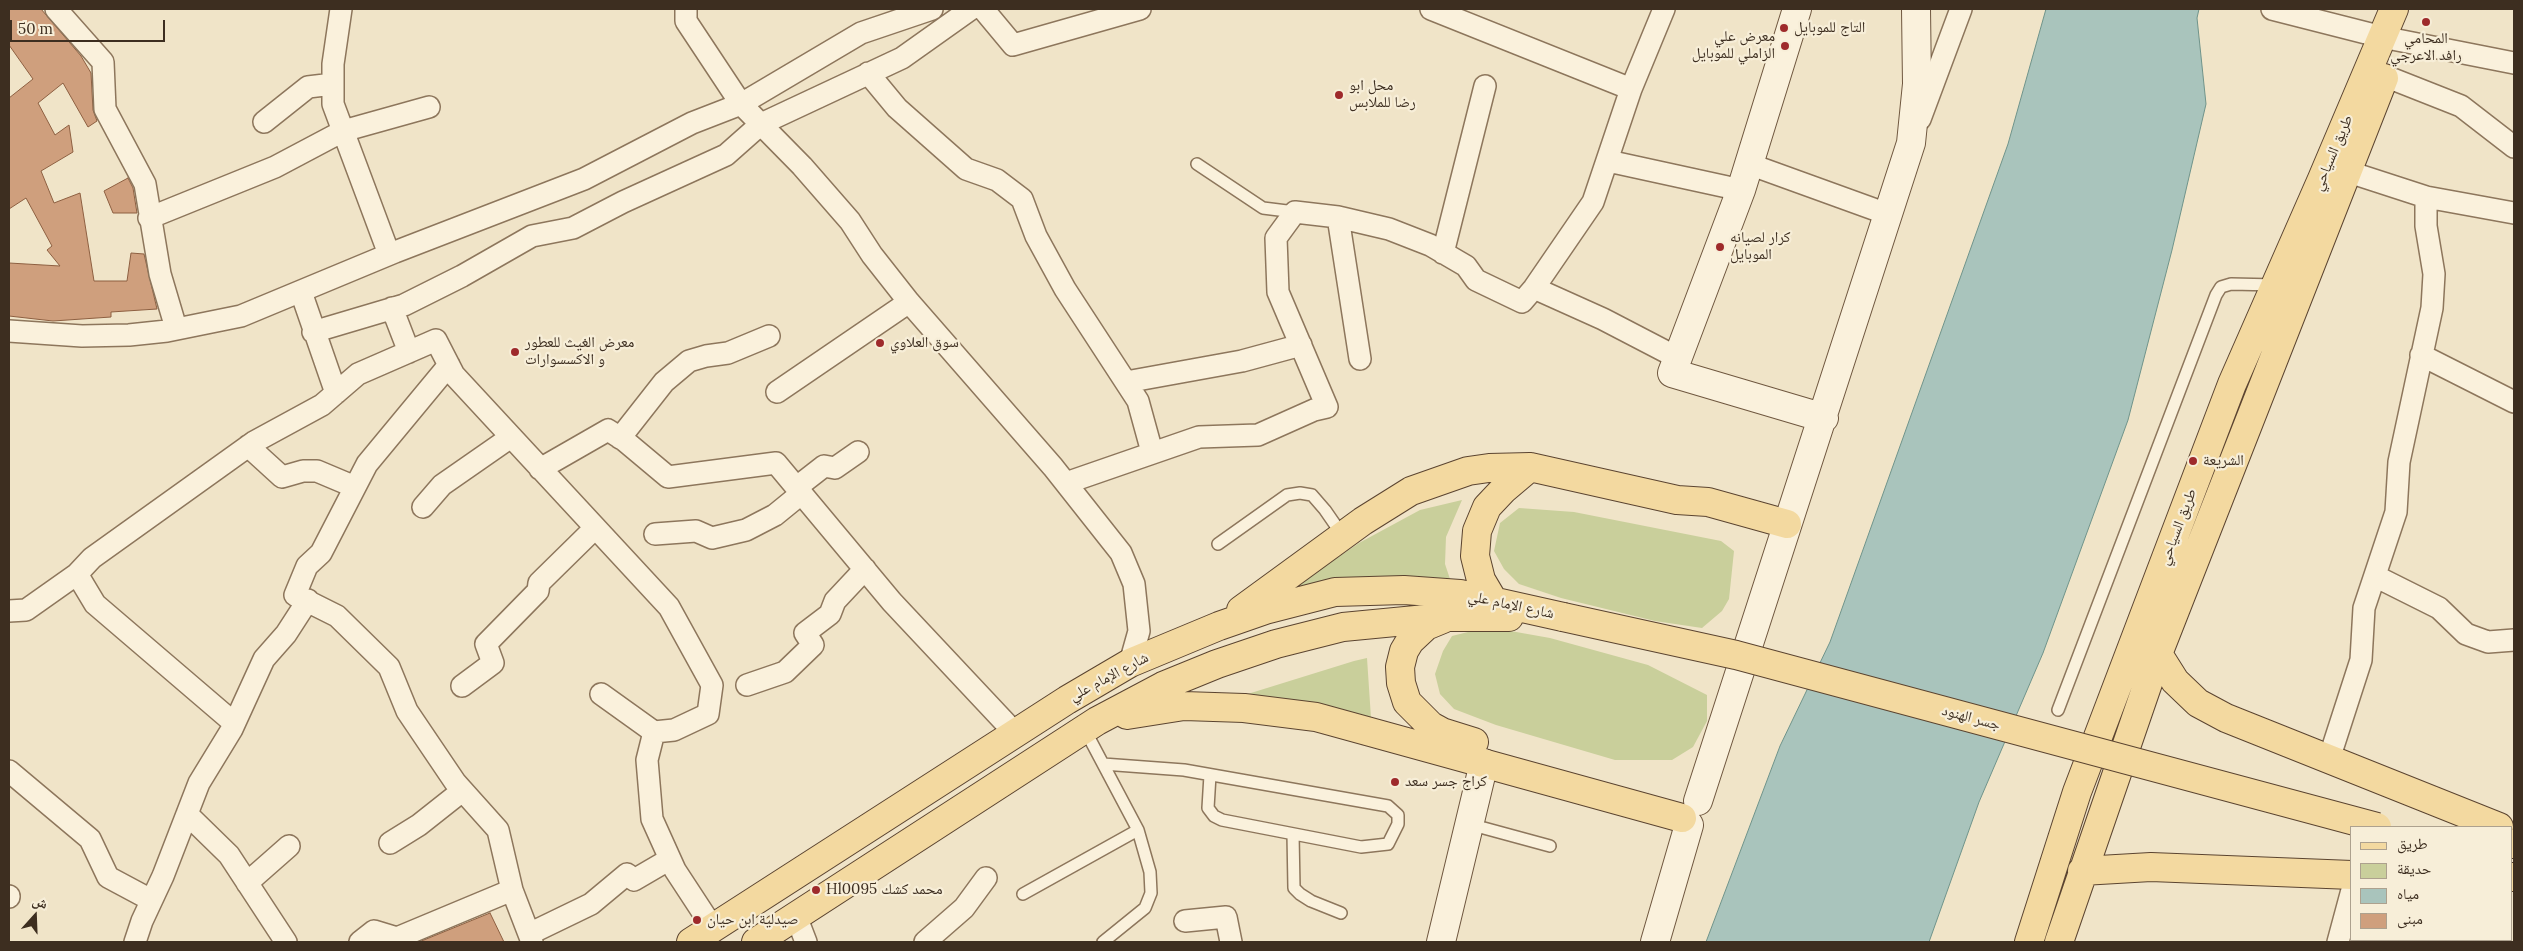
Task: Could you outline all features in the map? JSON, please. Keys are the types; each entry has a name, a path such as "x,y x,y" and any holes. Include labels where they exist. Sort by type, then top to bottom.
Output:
{"main road":[{"name":"طريق السياحي","path":"2059,942 2158,654 2349,172 2385,76 2394,9"},
{"name":"طريق السياحي","path":"2029,942 2077,792 2224,405 2276,285 2390,38 2410,9"},
{"path":"2244,357 2250,368 2256,371 2270,370"},
{"path":"2224,405 2238,402 2245,404 2254,413"},
{"path":"1219,626 1343,536 1411,491 1468,471 1505,466 1530,468 1677,500 1708,502 1785,532"},
{"path":"1494,602 1481,580 1475,556 1477,531 1487,507 1504,489 1530,468"},
{"name":"شارع الإمام علي","path":"702,935 1066,700 1130,663 1219,626 1265,610 1334,592 1404,590 1460,594 1563,617"},
{"path":"1447,617 1426,626 1410,641 1404,651 1400,667 1401,683 1407,702 1432,726 1442,732 1689,812"},
{"name":"شارع الإمام علي","path":"756,942 1091,726 1163,686 1217,664 1276,644 1343,627 1447,617 1563,617"},
{"name":"جسر الهنود","path":"1563,617 1736,655 2373,826"},
{"path":"2158,654 2175,682 2198,703 2226,718 2496,826"},
{"path":"1066,700 1091,726 1153,709 1184,706 1244,708 1316,717 1484,763 1689,812"},
{"path":"2082,872 2151,868 2350,875"}],"street":[{"path":"56,9 103,62 105,109 145,184 160,274 176,328"},
{"path":"341,9 333,64 333,104 389,254"},
{"path":"686,9 686,22 741,104 850,221 872,255 909,302 1066,482 1121,553 1134,584 1140,631 1130,663"},
{"path":"9,330 82,336 129,335 241,316 389,254 584,179 692,123 741,104 862,33 932,9"},
{"path":"313,332 392,308 462,276 532,236 573,228 623,202 726,155 761,124 902,58 971,9"},
{"path":"983,9 1013,45 1140,9"},
{"path":"1431,9 1467,15 1632,89"},
{"path":"1528,295 1593,202 1632,89 1664,9"},
{"path":"1797,9 1741,190 1672,373 1824,418"},
{"path":"1911,143 1917,84 1916,9"},
{"path":"1654,942 1689,812 1824,418 1911,143 1961,9"},
{"path":"2272,9 2390,38 2514,63"},
{"path":"868,73 897,108 966,169 997,180 1022,199 1036,236 1066,288 1138,400 1152,452"},
{"path":"2385,76 2461,106 2514,147"},
{"path":"264,122 308,87 333,84"},
{"path":"1443,253 1485,86"},
{"path":"150,218 275,167 343,131 429,107"},
{"path":"1608,161 1741,190"},
{"path":"1749,164 1890,214"},
{"path":"2349,172 2426,197 2514,213"},
{"path":"2329,759 2361,660 2364,608 2396,512 2399,462 2432,308 2434,274 2426,226 2426,197"},
{"path":"1066,482 1199,438 1258,435 1314,410 1327,407 1278,292 1276,238 1295,212 1338,217 1389,229 1443,253 1466,266 1476,280 1603,319 1678,358"},
{"path":"1338,217 1360,359"},
{"path":"301,292 313,332 336,393"},
{"path":"778,392 909,302"},
{"path":"392,308 409,352"},
{"path":"620,438 664,382 690,361 706,356 728,353 769,336"},
{"path":"9,611 26,610 77,574 92,558 248,446 322,405 358,374 436,340 454,375 669,607 688,638 712,685 708,714 674,730 654,732 601,694"},
{"path":"1126,382 1242,361 1300,345"},
{"path":"2421,355 2514,402"},
{"path":"449,364 367,464 322,553 307,566 295,595 336,616 389,667 407,711 462,791 498,830 512,890 531,938 591,904 627,874 634,880 670,859"},
{"path":"540,469 608,430 668,477 776,463 892,602 1015,733"},
{"path":"423,507 442,485 511,437"},
{"path":"248,446 282,476 303,471 317,471 354,487"},
{"path":"655,534 696,530 712,538 746,530 775,516 824,466 835,468 858,452"},
{"path":"462,686 493,663 486,644 538,591 539,583 595,528"},
{"path":"747,685 784,672 813,645 804,633 830,614 835,601 865,569"},
{"path":"77,574 95,604 234,723"},
{"path":"2376,576 2440,608 2466,634 2488,642 2514,640"},
{"path":"135,942 199,783 234,723 264,659 286,634 308,600"},
{"path":"654,732 647,760 652,819 702,935"},
{"path":"1441,942 1484,763"},
{"path":"9,771 90,840 108,877 151,900"},
{"path":"390,844 420,824 462,791"},
{"path":"187,814 228,855 286,942"},
{"path":"247,883 289,846"},
{"path":"925,942 964,908 986,878"},
{"path":"360,942 374,931 397,938 512,890"},
{"path":"2338,942 2350,897"},
{"path":"796,916 806,942"},
{"path":"1185,921 1226,917 1231,942"}],"lane":[{"path":"1197,164 1264,208 1295,212"},
{"path":"2058,710 2216,295 2221,287 2230,284 2276,285"},
{"path":"1218,544 1287,495 1300,493 1312,495 1326,510 1343,536"},
{"path":"1091,726 1103,764 1138,830 1150,872 1151,893 1145,908 1103,942"},
{"path":"1103,764 1184,770 1388,806 1398,815 1398,824 1388,844 1361,847 1222,820 1214,816 1208,808 1210,775"},
{"path":"1469,824 1550,846"},
{"path":"1022,894 1138,830"},
{"path":"1293,834 1294,888 1312,901 1341,913"}],"green space":[{"path":"1462,500 1446,537 1445,564 1450,579 1348,577 1290,590 1359,543 1420,510"},
{"path":"1519,508 1574,512 1721,541 1734,551 1729,599 1722,611 1702,628 1655,621 1561,598 1519,584 1504,569 1494,551 1500,523"},
{"path":"1488,627 1550,638 1648,665 1707,695 1707,721 1693,747 1672,760 1615,760 1496,725 1454,709 1440,694 1435,674 1443,651 1452,636"},
{"path":"1367,658 1371,718 1238,697 1354,661"}],"water":[{"path":"2046,9 2199,9 2197,18 2206,104 2172,250 2128,420 2043,653 1979,802 1929,942 1706,942 1780,746 1830,642 2008,144"}],"building":[{"path":"9,9 41,9 81,56 91,73 93,110 97,121 88,127 63,83 38,103 55,135 69,125 73,152 41,171 54,203 80,193 94,281 127,281 131,253 144,254 157,309 111,312 111,317 53,321 9,316 9,263 60,266 47,250 52,246 26,198 9,209 9,98 33,79 9,45"},
{"path":"128,178 133,188 137,213 113,213 104,191"},
{"path":"490,913 504,942 419,942"}],"place":[{"name":"المحامي رافد الاعرجي","path":"2426,22"},
{"name":"التاج للموبايل","path":"1784,28"},
{"name":"معرض علي الزاملي للموبايل","path":"1785,46"},
{"name":"محل ابو رضا للملابس","path":"1339,95"},
{"name":"كرار لصيانه الموبايل","path":"1720,247"},
{"name":"سوق العلاوي","path":"880,343"},
{"name":"معرض الغيث للعطور و الاكسسوارات","path":"515,352"},
{"name":"الشريعة","path":"2193,461"},
{"name":"كراج جسر سعد","path":"1395,782"},
{"name":"Hl0095 محمد كشك","path":"816,890"},
{"name":"صيدلية ابن حيان","path":"697,920"}]}
